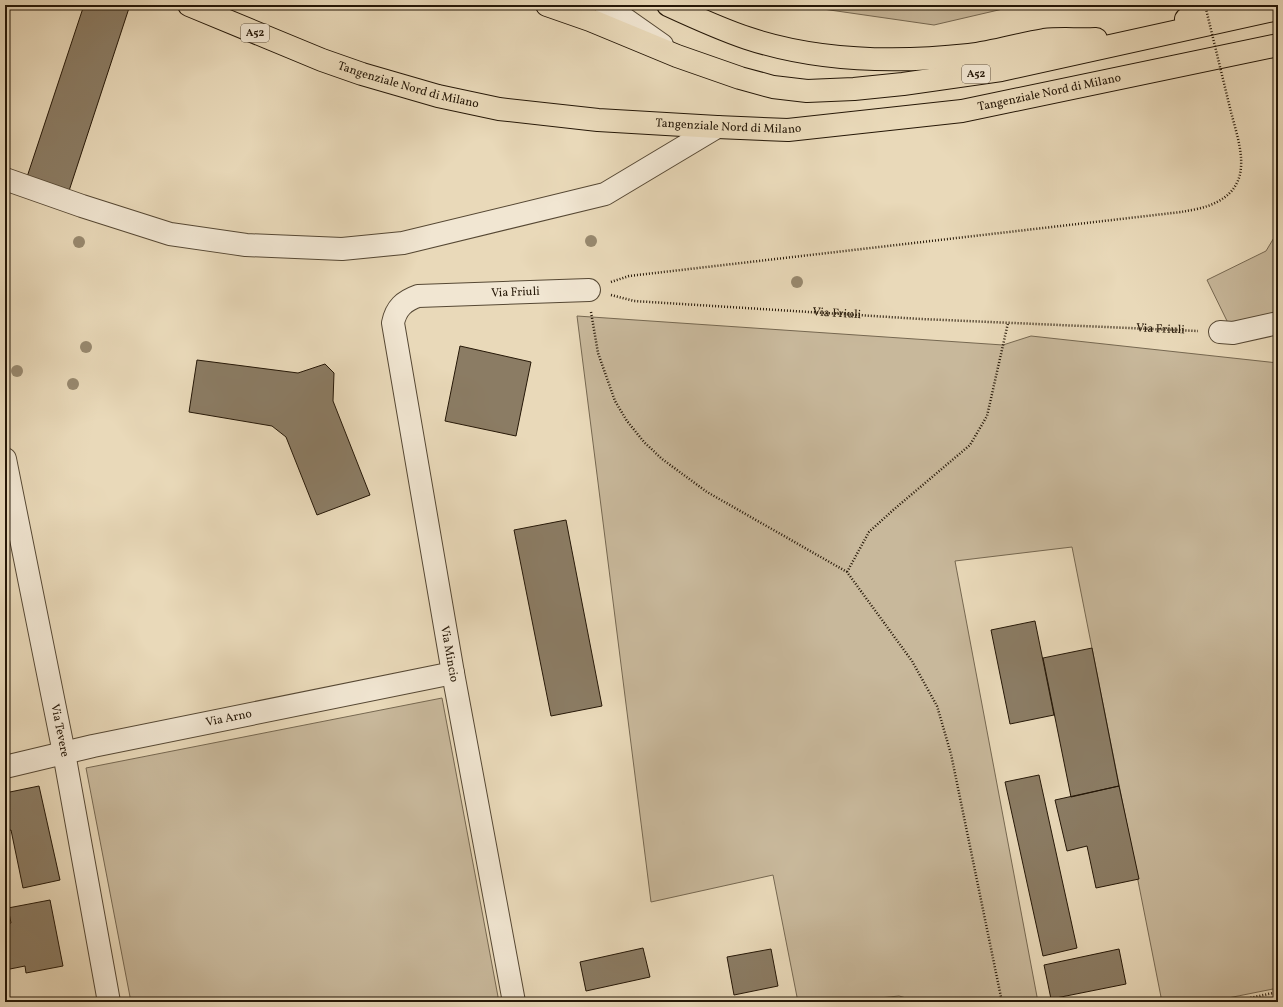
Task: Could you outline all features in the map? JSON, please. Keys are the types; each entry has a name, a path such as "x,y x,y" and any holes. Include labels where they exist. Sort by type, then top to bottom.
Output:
{"highway":[{"name":"Tangenziale Nord di Milano","path":"189,5 322,60 362,74 438,96 507,110 598,120 788,130 962,111 1278,45"},
{"name":"A52","path":"547,5 590,20 678,56 740,78 773,87 807,91 846,90 940,80 1001,70 1278,8"},
{"path":"668,5 703,21 748,38 805,52 862,60 916,60 972,55 1045,40 1141,38 1218,5"}],"street":[{"path":"605,5 678,56"},
{"path":"5,179 82,206 170,234 246,245 342,249 403,243 605,194 717,127"},
{"name":"Via Friuli","path":"400,306 412,298 425,294 589,290"},
{"name":"Via Mincio","path":"400,306 394,318 394,333 453,673 514,1002"},
{"path":"1220,332 1233,333 1278,323"},
{"name":"Via Tevere","path":"5,460 64,753 109,1002"},
{"name":"Via Arno","path":"5,767 64,753 453,673"}],"path":[{"path":"629,276 1181,212 1217,202 1228,194 1237,184 1240,175 1241,152 1205,5"},
{"path":"589,290 598,353 607,382 615,401 627,421 644,442 662,459 707,492 847,572 912,661 937,706 951,754 1002,1002"},
{"name":"Via Friuli","path":"589,290 634,301 1008,323 1220,332"},
{"path":"847,572 869,532 970,445 987,416 1008,323"},
{"path":"1230,1002 1278,992"}],"shaded area":[{"path":"795,5 1020,5 934,25"},
{"path":"1278,231 1278,312 1228,323 1207,280 1266,251"},
{"path":"577,316 1003,345 1031,336 1278,363 1278,988 1208,1002 1162,1002 1072,547 955,561 1038,1002 921,1002 899,996 869,999 863,1002 798,1002 773,875 651,902"},
{"path":"442,698 499,1002 131,1002 86,768"}],"building":[{"path":"84,5 130,5 67,197 25,183"},
{"path":"460,346 531,362 516,436 445,421"},
{"path":"197,360 298,373 325,364 334,373 333,401 370,495 317,515 286,437 272,426 189,412"},
{"path":"566,520 602,706 551,716 514,530"},
{"path":"1035,621 1054,715 1010,724 991,630"},
{"path":"1092,648 1119,786 1071,797 1043,658"},
{"path":"1039,775 1077,948 1043,956 1005,782"},
{"path":"39,786 60,880 23,888 11,830 5,831 5,793"},
{"path":"1119,786 1139,879 1096,888 1087,846 1067,851 1055,800"},
{"path":"50,900 63,966 26,973 25,966 5,970 5,924 11,923 8,908"},
{"path":"643,948 650,977 586,991 580,962"},
{"path":"771,949 778,986 734,995 727,957"},
{"path":"1119,949 1126,984 1051,999 1044,965"}]}
